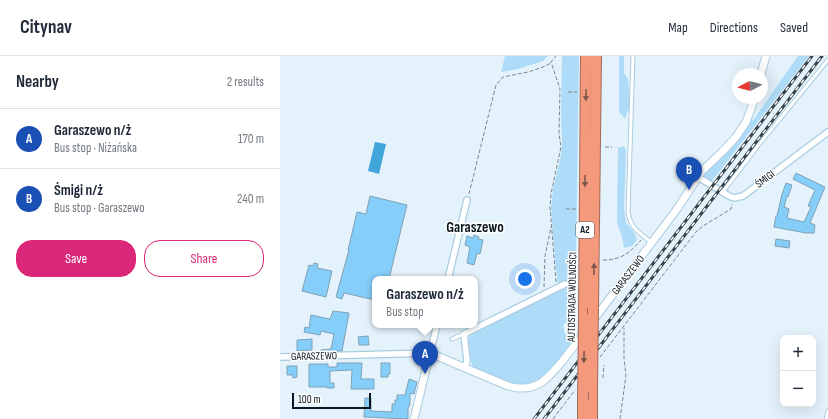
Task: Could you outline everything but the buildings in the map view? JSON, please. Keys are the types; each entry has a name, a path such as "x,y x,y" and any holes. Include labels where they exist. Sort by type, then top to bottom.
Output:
{"highway":[{"name":"AUTOSTRADA WOLNOŚCI","path":"583,419 586,56"},
{"name":"AUTOSTRADA WOLNOŚCI","path":"592,419 596,56"}],"street":[{"path":"763,68 766,56"},
{"name":"GARASZEWO","path":"280,357 430,353 512,387 529,388 542,383 551,375 678,209 702,171 736,137 746,122 753,104"},
{"name":"ŚMIGI","path":"734,198 743,196 828,132"},
{"path":"698,177 722,193 734,198"},
{"path":"449,276 467,200"},
{"path":"478,327 565,284"},
{"path":"414,419 436,328"},
{"path":"465,368 468,361 464,334 476,328"}],"lane":[{"path":"633,56 628,217 631,225 652,243"},
{"path":"722,193 757,147 828,60"},
{"path":"452,339 464,334"},
{"path":"826,419 828,411"}],"path":[{"path":"467,200 496,85 503,77 528,72 543,67 551,62 556,56"},
{"path":"551,62 560,89 560,148 550,201 556,289"},
{"path":"568,92 577,92"},
{"path":"604,148 612,148"},
{"path":"599,359 696,232 731,209 734,198"},
{"path":"566,209 576,209"},
{"path":"545,294 546,247 551,226"},
{"path":"603,260 612,260 628,253 644,236"},
{"path":"620,419 626,375 624,359 624,327"},
{"path":"573,329 573,338"},
{"path":"603,378 604,365"},
{"path":"553,419 575,390"}],"shaded area":[{"path":"505,56 548,56 543,61 518,69 501,72"},
{"path":"562,56 579,56 575,323 564,323 564,331 566,335 574,338 574,340 557,363 543,377 526,384 516,384 473,367 468,339 472,332 558,285 551,208 553,189 562,146"},
{"path":"619,56 624,56 624,73 628,79 629,108 625,119 619,112"},
{"path":"798,56 809,56 712,181 705,178 704,173 750,119 754,119 764,104 768,104 768,99"},
{"path":"624,146 626,151 624,209 626,223 634,232 637,240 632,246 624,248 617,222 618,148"}],"water":[{"path":"375,142 386,144 379,174 368,171"}],"railway":[{"path":"534,419 812,56"},
{"path":"544,419 822,56"}],"place":[{"name":"Śmigi n/ż","path":"689,190"},
{"name":"Garaszewo n/ż","path":"425,374"}],"district":[{"name":"Garaszewo","path":"475,227"}]}
